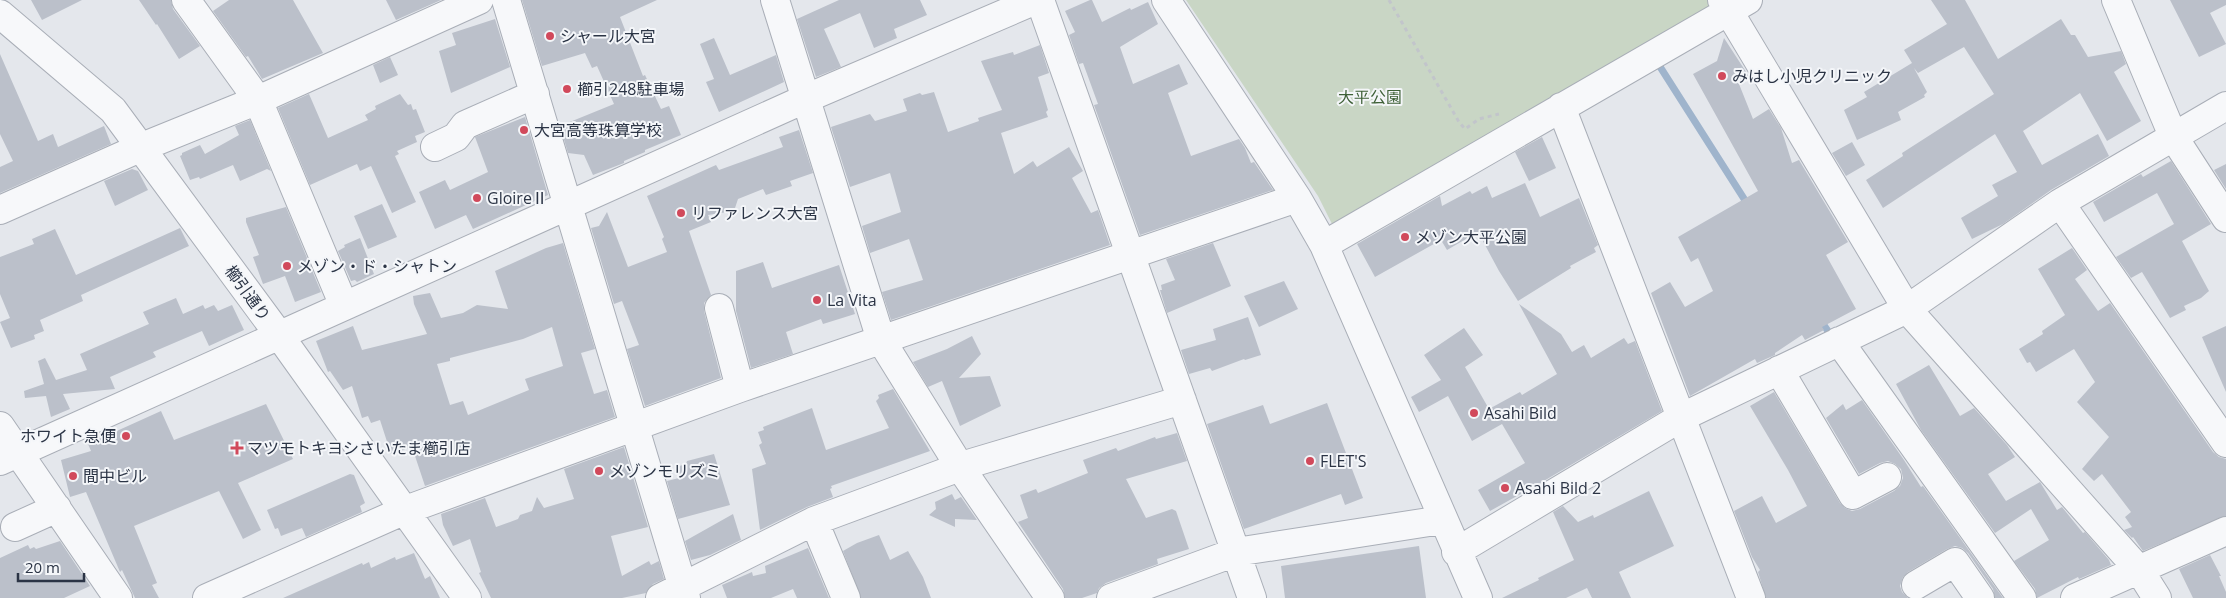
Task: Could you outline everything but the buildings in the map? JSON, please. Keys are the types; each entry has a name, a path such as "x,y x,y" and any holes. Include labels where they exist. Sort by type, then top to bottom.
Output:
{"street":[{"path":"0,210 142,147 258,100 479,0"},
{"path":"506,0 635,427 676,594 814,521 960,467 1182,400"},
{"path":"775,0 881,340 960,467 1050,598"},
{"path":"9,456 807,98 1036,0"},
{"path":"1040,0 1252,598"},
{"path":"1166,0 1297,198 1324,245 1442,520 1478,598"},
{"path":"2116,0 2173,136 2226,218"},
{"path":"192,2 258,100 344,306"},
{"path":"1324,245 1561,107 1732,4 1907,309 2140,571 2157,598"},
{"name":"櫛引通り","path":"0,14 113,110 142,147 467,598"},
{"path":"435,147 456,137 465,125 535,94"},
{"path":"1456,552 1680,418 1907,309 2060,203 2226,106"},
{"path":"1561,107 1751,598"},
{"path":"207,598 403,511 740,388 1297,198"},
{"path":"2060,203 2226,443"},
{"path":"719,308 740,388"},
{"path":"1840,341 2022,598"},
{"path":"1779,370 1853,495 1888,477"},
{"path":"0,426 9,456 57,508 118,598"},
{"path":"15,527 57,508"},
{"path":"1111,598 1236,552 1442,520"},
{"path":"814,521 846,598"},
{"path":"2076,598 2226,531"},
{"path":"1916,585 1955,562 1980,598"}],"path":[{"path":"1389,0 1459,122 1465,129 1479,119 1505,112"}],"green space":[{"name":"大平公園","path":"1186,0 1711,0 1717,11 1335,230 1318,196"}],"waterway":[{"path":"1657,62 1748,205"},
{"path":"1819,318 1830,334"}],"place":[{"name":"シャール大宮","path":"550,36"},
{"name":"みはし小児クリニック","path":"1722,76"},
{"name":"櫛引248駐車場","path":"567,89"},
{"name":"大宮高等珠算学校","path":"524,130"},
{"name":"GloireⅡ","path":"477,198"},
{"name":"リファレンス大宮","path":"681,213"},
{"name":"メゾン大平公園","path":"1405,237"},
{"name":"メゾン・ド・シャトン","path":"287,266"},
{"name":"La Vita","path":"817,300"},
{"name":"Asahi Bild","path":"1474,413"},
{"name":"ホワイト急便","path":"126,436"},
{"name":"マツモトキヨシさいたま櫛引店","path":"237,448"},
{"name":"FLET'S","path":"1310,461"},
{"name":"メゾンモリズミ","path":"599,471"},
{"name":"間中ビル","path":"73,476"},
{"name":"Asahi Bild 2","path":"1505,488"}]}
